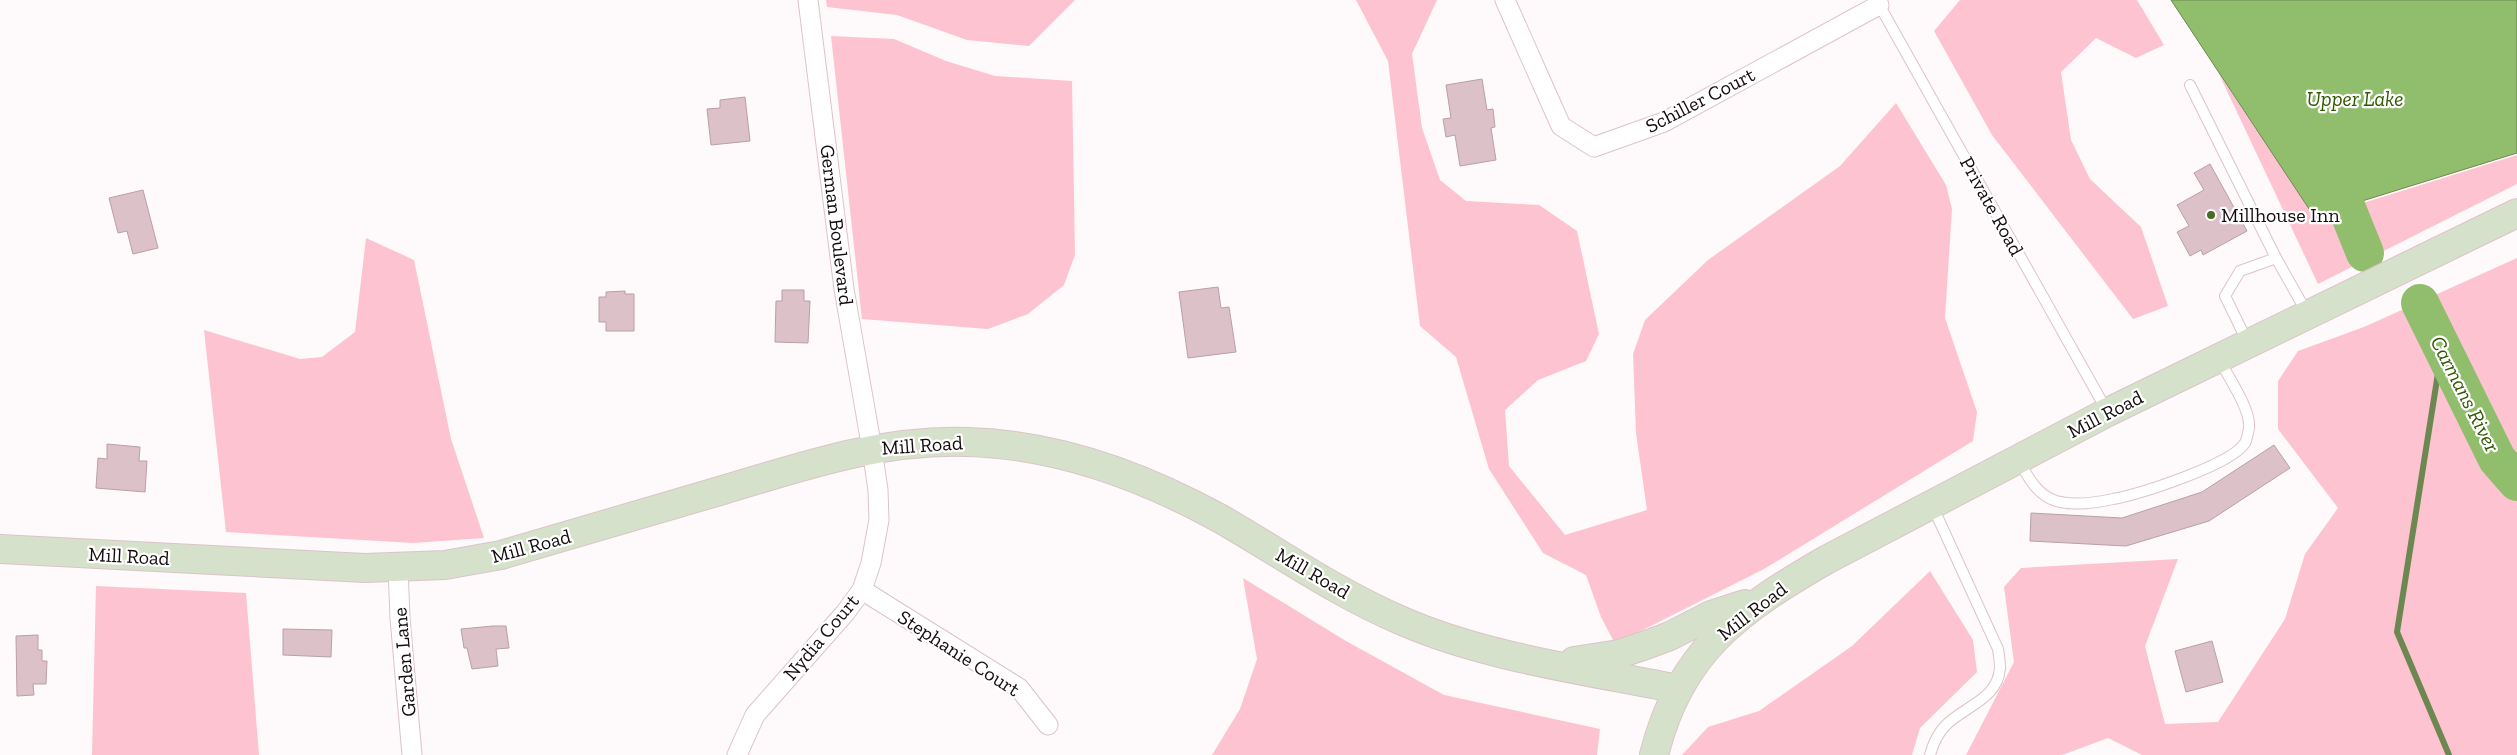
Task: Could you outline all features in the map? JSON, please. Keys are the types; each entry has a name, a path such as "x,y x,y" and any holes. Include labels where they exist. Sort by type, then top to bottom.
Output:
{"main road":[{"name":"Mill Road","path":"0,550 398,568 444,565 502,556 841,455 872,449 936,442 994,443 1032,448 1088,462 1130,476 1190,503 1349,594 1403,622 1472,644 1548,664 1678,689 1717,635 1764,598 1826,560 2108,412 2517,213"},
{"path":"1548,664 1619,654 1670,636 1712,615 1764,598"},
{"path":"1654,755 1660,730 1678,689"}],"street":[{"name":"German Boulevard","path":"808,0 844,289 872,449"},
{"name":"Schiller Court","path":"1505,0 1561,126 1594,147 1664,122 1878,3"},
{"name":"Nydia Court","path":"736,755 755,715 862,590 871,563 879,520 878,490 872,449"},
{"name":"Garden Lane","path":"398,568 400,618 412,755"},
{"name":"Stephanie Court","path":"862,590 1019,688 1048,725"}],"lane":[{"name":"Private Road","path":"1878,3 2108,412"},
{"path":"2190,86 2276,258 2308,315"},
{"path":"2248,344 2225,296 2240,271 2276,258"},
{"path":"2018,460 2036,489 2056,501 2078,504 2114,499 2174,480 2226,459 2245,443 2249,427 2242,404 2218,358"},
{"path":"1930,755 1934,742 1946,726 1982,701 1994,687 2000,670 1998,649 1932,504"}],"shaded area":[{"path":"826,0 1075,0 1029,46 967,40 897,15 827,7"},
{"path":"1356,0 1437,0 1412,54 1422,128 1440,180 1466,201 1539,205 1577,231 1599,334 1586,361 1538,380 1505,410 1509,466 1565,535 1647,510 1636,433 1633,354 1645,320 1708,260 1840,166 1896,103 1946,185 1952,209 1945,318 1977,412 1973,441 1764,569 1615,644 1601,617 1586,575 1543,553 1489,469 1456,357 1420,326 1388,61"},
{"path":"1960,0 2137,0 2164,45 2136,58 2096,38 2061,72 2071,140 2090,179 2141,227 2168,306 2133,319 1992,135 1934,31"},
{"path":"831,36 894,39 946,61 995,76 1072,81 1075,255 1064,285 1028,314 988,329 862,319"},
{"path":"2219,74 2315,218 2517,155 2517,184 2318,284"},
{"path":"366,238 414,260 451,439 484,538 413,543 226,532 204,330 300,359 322,357 355,332"},
{"path":"2517,258 2517,755 2142,755 2108,738 2062,755 1966,755 2014,662 2004,587 2021,568 2178,559 2145,646 2165,724 2218,722 2285,619 2305,554 2338,508 2278,429 2278,381 2298,351 2364,327"},
{"path":"1930,571 1973,640 1977,672 1920,728 1912,755 1682,755 1708,727 1759,711 1852,646"},
{"path":"1243,578 1346,641 1444,695 1600,729 1597,755 1212,755 1240,709 1257,659"},
{"path":"96,586 246,593 259,755 92,755"}],"water":[{"name":"Upper Lake","path":"2171,0 2517,0 2517,153 2346,206 2315,218"}],"building":[{"path":"1482,79 1487,110 1493,109 1495,127 1491,128 1496,160 1460,166 1455,135 1446,137 1443,119 1451,118 1446,85"},
{"path":"745,97 750,141 711,145 707,109 720,108 720,100"},
{"name":"Millhouse Inn","path":"2210,164 2247,231 2203,255 2201,250 2190,256 2177,232 2189,226 2177,205 2204,190 2194,173"},
{"path":"143,190 158,248 133,254 127,231 118,233 109,198"},
{"path":"1218,287 1221,308 1229,307 1236,352 1188,358 1179,292"},
{"path":"782,290 804,290 804,301 810,301 808,343 775,342 776,301 782,301"},
{"path":"625,291 625,294 634,294 634,331 606,331 606,322 599,322 599,297 606,297 606,292"},
{"path":"107,444 140,447 139,461 147,461 145,492 96,488 98,458 107,459"},
{"path":"2274,445 2290,468 2209,521 2126,546 2030,541 2031,513 2122,518 2202,492"},
{"path":"506,626 509,648 496,649 498,666 472,669 467,648 464,648 461,629"},
{"path":"283,629 332,630 331,657 283,655"},
{"path":"38,635 38,650 42,650 42,661 47,661 46,684 33,684 34,695 17,696 16,636"},
{"path":"2212,641 2223,682 2186,692 2175,651"}],"waterway":[{"name":"Carmans River","path":"2333,156 2346,206 2365,253"},
{"name":"Carmans River","path":"2420,303 2497,459 2517,482"},
{"path":"2442,348 2397,632 2449,755"}],"place":[{"name":"Millhouse Inn","path":"2211,215"}]}
